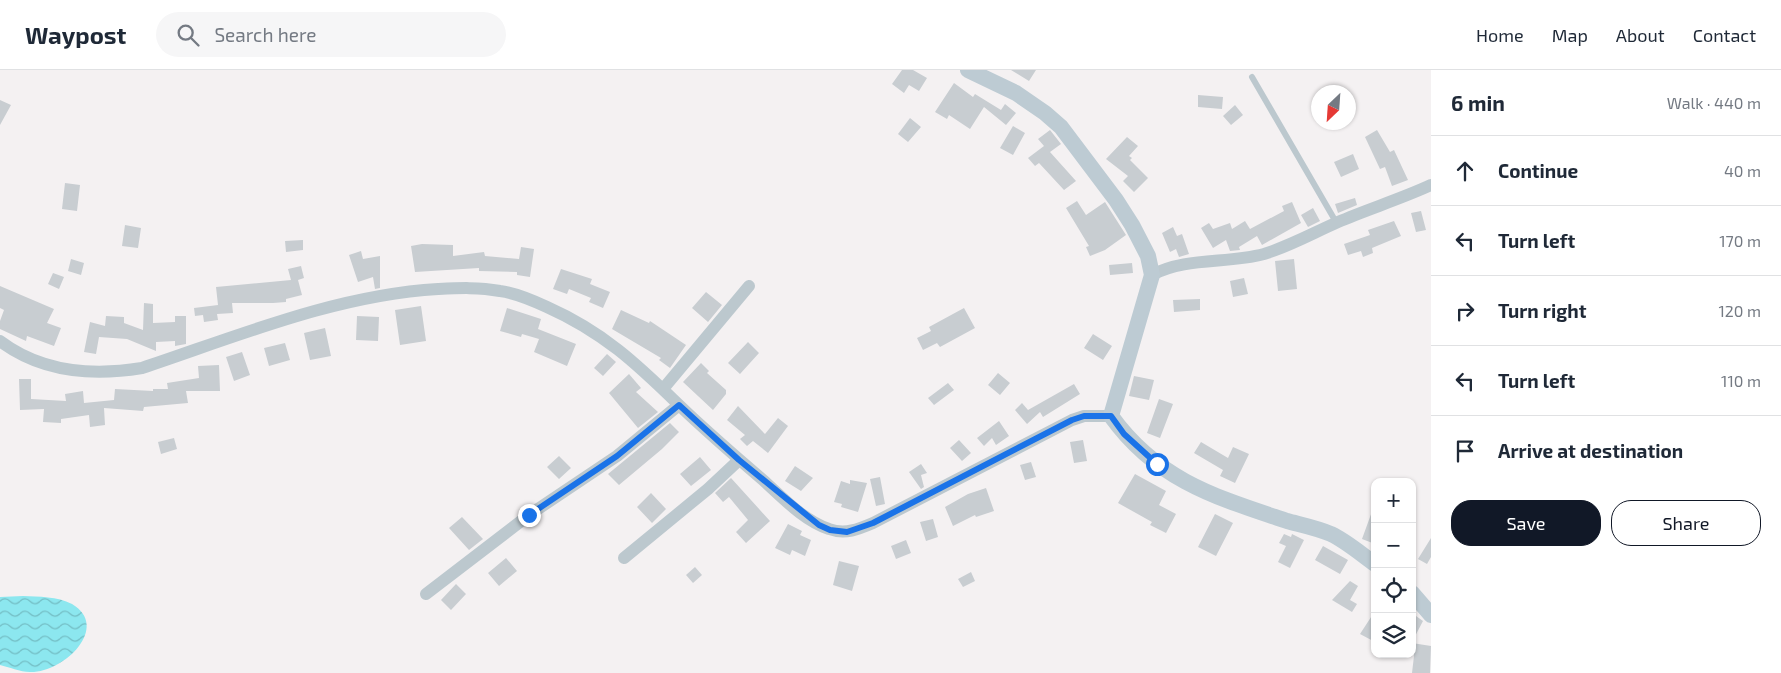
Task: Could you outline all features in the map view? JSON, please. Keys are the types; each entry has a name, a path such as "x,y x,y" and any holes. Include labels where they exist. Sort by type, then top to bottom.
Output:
{"street":[{"path":"968,70 1016,93 1046,113 1062,127 1132,225 1148,256 1152,275 1111,416"},
{"path":"1152,275 1166,267 1180,264 1244,259 1264,254 1287,246 1336,222 1431,186"},
{"path":"663,388 749,286"},
{"path":"0,341 12,350 50,365 88,373 115,372 142,368 307,313 364,298 422,290 474,287 502,291 527,298 569,316 614,345 663,388 739,460 819,525 830,530 847,532 873,523 1072,420 1084,416 1111,416"},
{"path":"426,594 529,515 617,456 679,405"},
{"path":"1111,416 1124,434 1140,450 1169,473 1193,487 1333,535 1371,561"},
{"path":"624,558 708,489 739,460"},
{"path":"1416,597 1431,614"}],"lane":[{"path":"1252,76 1336,222"}],"water":[{"path":"0,597 48,597 66,601 83,614 87,624 85,636 69,657 43,670 26,672 0,665"}],"building":[{"path":"902,70 913,70 927,78 919,91 909,85 904,93 892,84"},
{"path":"1011,70 1036,70 1029,81"},
{"path":"954,83 973,97 975,94 1001,110 1005,104 1016,113 1006,125 984,107 970,129 949,115 947,119 935,112"},
{"path":"1198,95 1223,97 1222,109 1198,107"},
{"path":"0,100 11,105 0,125"},
{"path":"1235,105 1243,115 1231,125 1223,116"},
{"path":"910,118 921,127 908,142 898,134"},
{"path":"1013,126 1025,133 1013,155 1000,148"},
{"path":"1050,130 1061,144 1050,152 1076,181 1064,190 1039,163 1035,166 1028,158 1044,146 1038,139"},
{"path":"1377,130 1390,152 1394,150 1408,180 1392,186 1385,167 1380,169 1365,137"},
{"path":"1127,137 1138,146 1129,156 1132,158 1130,160 1148,178 1134,192 1123,181 1128,176 1106,159"},
{"path":"1353,154 1359,169 1341,177 1334,162"},
{"path":"65,183 80,185 77,211 62,209"},
{"path":"1355,198 1357,205 1338,213 1335,204"},
{"path":"1077,201 1086,215 1105,202 1126,235 1105,250 1090,256 1086,247 1089,246 1066,208"},
{"path":"1292,202 1301,223 1262,245 1257,236 1239,247 1240,250 1230,251 1226,240 1213,248 1201,228 1209,223 1213,229 1230,223 1232,229 1245,221 1250,229 1284,211 1282,206"},
{"path":"1313,208 1320,221 1308,227 1301,215"},
{"path":"1421,211 1426,230 1416,232 1411,213"},
{"path":"1394,221 1401,236 1372,248 1373,253 1363,257 1361,251 1348,255 1344,244 1370,235 1368,230"},
{"path":"125,225 141,228 138,248 122,246"},
{"path":"1173,227 1177,236 1182,234 1189,254 1179,257 1176,249 1170,252 1162,233"},
{"path":"303,240 303,250 286,252 285,241"},
{"path":"422,244 453,245 453,256 484,252 485,256 519,259 521,247 534,249 530,277 517,275 517,272 479,271 479,268 415,272 411,246"},
{"path":"361,251 363,259 380,256 380,288 375,289 373,277 358,282 349,255"},
{"path":"71,259 84,263 81,275 68,271"},
{"path":"1294,259 1297,289 1278,291 1275,261"},
{"path":"1132,263 1133,273 1110,275 1109,265"},
{"path":"301,266 304,278 298,280 302,295 286,299 286,302 232,303 233,313 217,314 218,320 204,322 203,315 195,316 194,308 218,305 216,287 291,280 288,269"},
{"path":"561,269 592,279 590,284 610,292 603,308 589,302 591,298 569,289 567,294 553,289"},
{"path":"53,273 64,277 59,289 48,284"},
{"path":"1244,278 1248,294 1233,297 1230,281"},
{"path":"0,286 54,309 47,323 61,328 54,346 27,336 26,341 0,329 0,321 4,310 0,308"},
{"path":"706,292 722,305 708,322 692,308"},
{"path":"1200,299 1200,310 1174,312 1173,300"},
{"path":"144,303 153,304 153,323 175,322 175,316 186,316 186,344 175,346 175,341 156,342 156,351 127,339 99,337 96,354 84,352 90,322 105,326 106,316 124,317 124,323 143,330"},
{"path":"421,306 426,341 400,345 395,310"},
{"path":"507,308 541,319 538,329 576,344 567,366 534,352 539,339 522,334 521,337 500,331"},
{"path":"964,308 975,328 940,347 937,343 923,350 917,338 931,331 929,327"},
{"path":"621,310 649,323 650,321 686,345 670,368 659,360 661,358 612,329"},
{"path":"357,316 379,317 378,341 356,340"},
{"path":"325,328 331,356 310,360 304,333"},
{"path":"1093,334 1112,346 1103,360 1084,348"},
{"path":"748,342 759,353 740,374 728,363"},
{"path":"285,343 290,360 269,366 264,348"},
{"path":"242,352 250,375 234,381 226,357"},
{"path":"607,354 616,362 603,376 594,368"},
{"path":"701,363 709,371 707,373 726,390 726,394 713,410 683,382"},
{"path":"219,365 220,391 186,391 188,403 144,407 143,411 104,408 105,425 90,427 89,415 61,419 61,423 43,422 44,409 20,410 19,379 31,379 31,399 66,401 65,394 83,391 84,403 114,400 115,389 153,391 153,389 168,389 167,383 199,378 198,366"},
{"path":"998,373 1010,383 1000,395 988,385"},
{"path":"629,374 641,388 636,392 658,412 638,428 609,393"},
{"path":"1134,376 1154,380 1149,400 1129,396"},
{"path":"948,383 954,390 934,405 928,398"},
{"path":"1074,384 1080,394 1043,417 1040,412 1027,424 1015,410 1022,403 1028,410"},
{"path":"1159,399 1173,404 1160,438 1147,433"},
{"path":"738,406 765,434 778,418 788,426 768,453 753,441 747,446 740,439 745,435 727,420"},
{"path":"999,421 1009,436 996,445 992,438 984,446 977,438"},
{"path":"670,423 679,432 619,485 608,474"},
{"path":"174,438 177,449 161,454 158,442"},
{"path":"959,440 971,453 962,461 950,448"},
{"path":"1083,440 1087,461 1074,463 1070,442"},
{"path":"1201,442 1228,458 1233,447 1249,454 1235,483 1220,476 1223,470 1194,453"},
{"path":"559,456 571,468 559,479 547,467"},
{"path":"700,457 711,470 691,486 680,474"},
{"path":"1031,462 1036,477 1025,480 1020,465"},
{"path":"921,464 927,473 921,475 924,487 921,489 909,472"},
{"path":"795,466 813,478 801,491 785,481"},
{"path":"1135,474 1166,491 1159,505 1176,514 1166,533 1150,525 1152,522 1118,503"},
{"path":"880,477 885,504 876,506 870,479"},
{"path":"731,478 770,521 746,543 736,532 748,520 729,497 723,502 715,493"},
{"path":"850,480 867,483 858,512 841,507 842,504 834,502 841,481 850,484"},
{"path":"986,488 994,511 976,517 975,515 953,526 945,507 968,494"},
{"path":"651,493 666,509 652,523 637,507"},
{"path":"1215,514 1233,523 1216,556 1198,547"},
{"path":"1371,514 1371,542 1362,539"},
{"path":"462,517 483,539 469,550 449,528"},
{"path":"933,519 938,537 926,541 920,522"},
{"path":"788,524 802,531 800,535 811,540 805,556 792,550 790,555 775,548"},
{"path":"1284,534 1291,537 1292,534 1304,540 1290,568 1278,562 1286,546 1279,543"},
{"path":"1431,538 1431,557 1427,564 1418,559"},
{"path":"906,540 911,553 896,559 891,546"},
{"path":"1323,546 1348,560 1340,574 1315,560"},
{"path":"506,558 517,571 499,586 488,573"},
{"path":"839,561 859,566 852,591 833,585"},
{"path":"695,567 702,575 693,583 686,575"},
{"path":"971,572 975,581 963,587 958,579"},
{"path":"1350,581 1358,586 1350,600 1357,604 1352,612 1332,600"},
{"path":"456,584 466,594 451,610 441,600"},
{"path":"1416,616 1423,621 1416,634"},
{"path":"1371,617 1371,640 1360,634"},
{"path":"1416,644 1431,646 1430,673 1412,673 1414,658 1416,658"}],"route":[{"path":"529,515 617,456 679,405 791,504 819,525 837,531 847,532 873,523 976,468 1072,420 1084,416 1111,416 1124,434 1157,464"}]}
